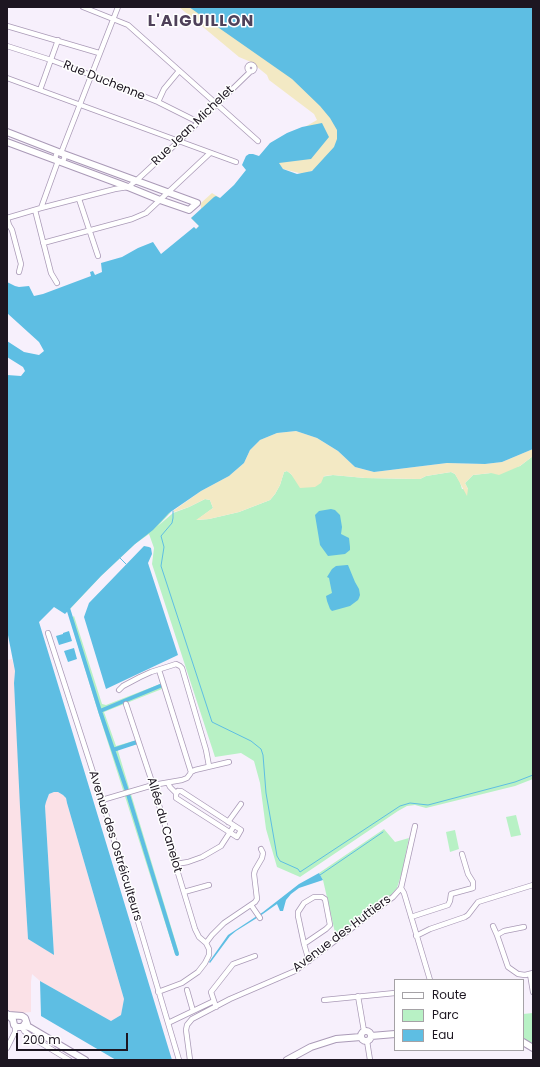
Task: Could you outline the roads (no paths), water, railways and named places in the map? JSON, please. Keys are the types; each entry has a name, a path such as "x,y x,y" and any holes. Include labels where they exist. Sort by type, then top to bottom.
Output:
{"street":[{"path":"83,7 128,25 258,141"},
{"path":"58,161 62,161 64,159 62,153 99,53 118,7"},
{"path":"7,26 99,53"},
{"path":"40,90 58,40"},
{"name":"Rue Duchenne","path":"7,46 91,75 158,102 198,122"},
{"path":"158,102 164,89 180,72"},
{"name":"Rue Jean Michelet","path":"128,187 179,141 250,72"},
{"path":"7,78 236,162"},
{"path":"7,132 197,203 189,210 7,142"},
{"path":"43,243 132,219 146,213 210,153"},
{"path":"41,208 58,161"},
{"path":"108,180 111,171"},
{"path":"19,272 21,264 12,230 7,218 115,189 128,187"},
{"path":"79,199 98,256"},
{"path":"34,210 51,273 57,283"},
{"name":"Avenue des Ostréiculteurs","path":"48,633 102,800 179,1060"},
{"path":"119,690 123,686 140,677 176,664 179,665 182,668 206,750 209,766"},
{"path":"159,670 191,772"},
{"name":"Allée du Canelot","path":"126,704 153,785 195,930 206,944"},
{"path":"102,800 153,785 185,779 195,770 229,762"},
{"path":"168,783 170,788 176,792 181,791 241,830 237,837 176,798 176,792"},
{"path":"228,822 241,804"},
{"path":"176,864 202,857 221,846 234,826"},
{"path":"415,826 401,888 430,979"},
{"path":"158,992 182,983 198,972 209,955 209,949 206,944 212,935 224,923 253,904 257,899 254,870 262,858 263,853 261,849"},
{"path":"411,917 448,905 451,894 473,888 473,882 468,874 462,854"},
{"path":"184,892 209,885"},
{"path":"416,936 430,929 465,917 478,902 533,885"},
{"name":"Avenue des Huttiers","path":"215,1004 295,971 393,897 401,888"},
{"path":"304,944 330,925 325,899 322,897 314,898 304,903 298,912 304,944 309,960"},
{"path":"253,904 260,918"},
{"path":"493,926 508,967 518,974 531,974 533,992"},
{"path":"497,935 524,927"},
{"path":"215,1004 211,992 233,964 255,956"},
{"path":"186,990 193,1011"},
{"path":"324,1000 394,993"},
{"path":"358,996 363,1034 362,1040 394,1034"},
{"path":"168,1023 193,1011 215,1004"},
{"path":"190,1060 186,1030 187,1025 192,1019 215,1004"},
{"path":"7,1048 18,1023"},
{"path":"18,1023 24,1032 69,1060"},
{"path":"18,1023 85,1060"},
{"path":"288,1060 311,1047 336,1039 369,1032 370,1060"},
{"path":"524,1043 533,1048"}],"water":[{"path":"189,7 533,7 533,449 502,462 485,464 447,463 374,472 355,467 338,451 317,438 296,431 277,433 260,440 250,450 244,463 229,476 201,491 169,513 153,530 135,544 101,576 65,614 54,607 39,622 172,1060 116,1060 41,1016 40,981 111,1021 121,1015 124,999 66,798 58,792 49,794 45,806 54,955 28,939 20,807 14,683 15,671 7,630 7,375 21,376 25,371 23,367 7,357 7,341 24,352 39,355 44,351 39,342 7,313 7,282 19,287 29,286 34,296 91,276 90,272 93,271 95,275 102,272 101,263 122,257 153,242 161,254 194,227 196,229 199,226 191,218 214,197 216,196 220,198 234,185 246,170 242,165 246,156 249,154 259,156 270,143 287,133 302,127 322,123 329,137 311,159 279,163 283,169 297,174 312,171 334,147 337,139 337,130 330,118 320,106 292,79"},
{"path":"331,509 335,510 340,515 342,527 341,534 349,538 350,550 345,554 328,556 320,545 315,515 319,511"},
{"path":"144,546 151,548 152,554 148,563 178,655 106,689 84,617 89,603"},
{"path":"348,565 359,589 360,595 358,600 350,606 332,611 326,596 332,593 329,578 327,577 336,566"},
{"path":"69,631 72,641 59,645 56,636"},
{"path":"74,648 77,659 68,662 64,651"},
{"path":"319,873 323,880 299,888 291,894 286,900 283,911 280,911 277,904 236,931 230,936 210,963 209,962 228,935 263,912 299,884"}],"waterway":[{"path":"173,511 172,523 161,536 164,547 161,566 212,722 251,741 261,749 263,755 266,793 277,856 280,861 298,869 300,872 400,806 410,803 428,805 515,782 533,775"},
{"path":"120,558 126,564"},
{"path":"68,608 126,788 177,954"},
{"path":"100,711 160,686"},
{"path":"113,750 137,742"},
{"path":"320,875 383,832"}],"district":[{"name":"L'AIGUILLON","path":"201,22"}]}
